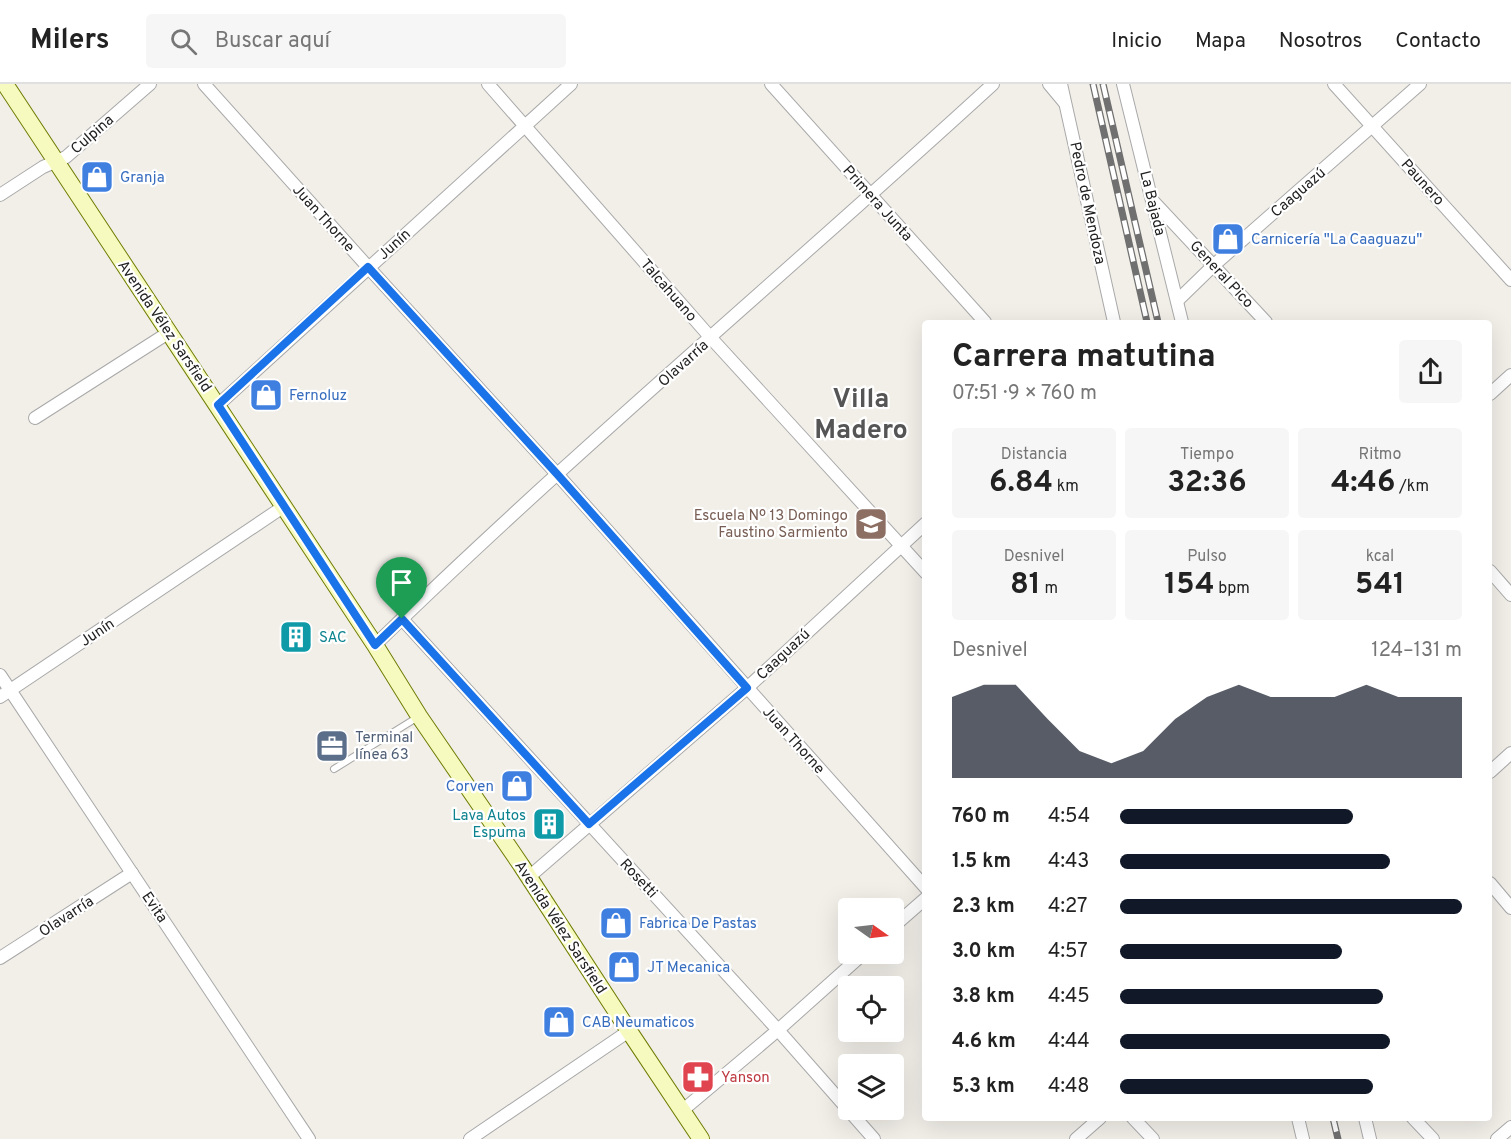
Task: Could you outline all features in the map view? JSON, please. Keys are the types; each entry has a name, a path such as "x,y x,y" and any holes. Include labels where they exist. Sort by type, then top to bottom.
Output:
{"main road":[{"name":"Avenida Vélez Sarsfield","path":"5,84 168,333 218,405 419,716 529,877 701,1139"}],"street":[{"name":"Culpina","path":"0,195 43,167 66,157 150,84"},
{"name":"Juan Thorne","path":"204,84 557,474 922,884"},
{"name":"Talcahuano","path":"488,84 711,338 922,569"},
{"name":"Junín","path":"218,405 571,84"},
{"name":"Primera Junta","path":"771,84 983,320"},
{"name":"Olavarría","path":"375,645 557,474 871,196 993,84"},
{"path":"1049,84 1066,104"},
{"name":"Pedro de Mendoza","path":"1061,84 1114,320"},
{"name":"La Bajada","path":"1124,84 1182,320"},
{"name":"Paunero","path":"1334,84 1511,280"},
{"name":"Caaguazú","path":"1177,301 1420,84"},
{"name":"General Pico","path":"1152,200 1264,320"},
{"path":"35,418 168,333"},
{"path":"1492,392 1511,375"},
{"name":"Junín","path":"5,694 283,507"},
{"name":"Caaguazú","path":"529,877 747,688 922,527"},
{"path":"1492,573 1511,595"},
{"name":"Rosetti","path":"402,619 778,1030 874,1139"},
{"name":"Evita","path":"0,675 5,694 132,873 309,1139"},
{"path":"1492,770 1511,753"},
{"name":"Olavarría","path":"0,958 132,873"},
{"path":"1492,885 1511,908"},
{"path":"904,917 922,902"},
{"path":"683,1110 852,964"},
{"path":"470,1139 629,1031"},
{"path":"1076,1139 1097,1121"},
{"path":"1136,1121 1152,1139"},
{"path":"1299,1121 1303,1139"},
{"path":"1366,1121 1370,1139"},
{"path":"1416,1121 1433,1139"},
{"path":"1497,1139 1511,1127"}],"lane":[{"path":"334,769 419,716"}],"railway":[{"path":"1093,84 1147,320"},
{"path":"1103,84 1158,320"},
{"path":"1334,1121 1338,1139"}],"place":[{"name":"Granja","path":"97,177"},
{"name":"Carnicería \"La Caaguazu\"","path":"1228,239"},
{"name":"Fernoluz","path":"266,395"},
{"name":"Escuela Nº 13 Domingo Faustino Sarmiento","path":"871,524"},
{"name":"SAC","path":"296,637"},
{"name":"Terminal línea 63","path":"332,746"},
{"name":"Corven","path":"517,786"},
{"name":"Lava Autos Espuma","path":"549,824"},
{"name":"Fabrica De Pastas","path":"616,923"},
{"name":"JT Mecanica","path":"624,967"},
{"name":"CAB Neumaticos","path":"559,1022"},
{"name":"Yanson","path":"698,1077"}],"district":[{"name":"Villa Madero","path":"861,414"}],"route":[{"path":"368,267 557,474 747,688 589,824 402,619 375,645 218,405 368,267"}]}
